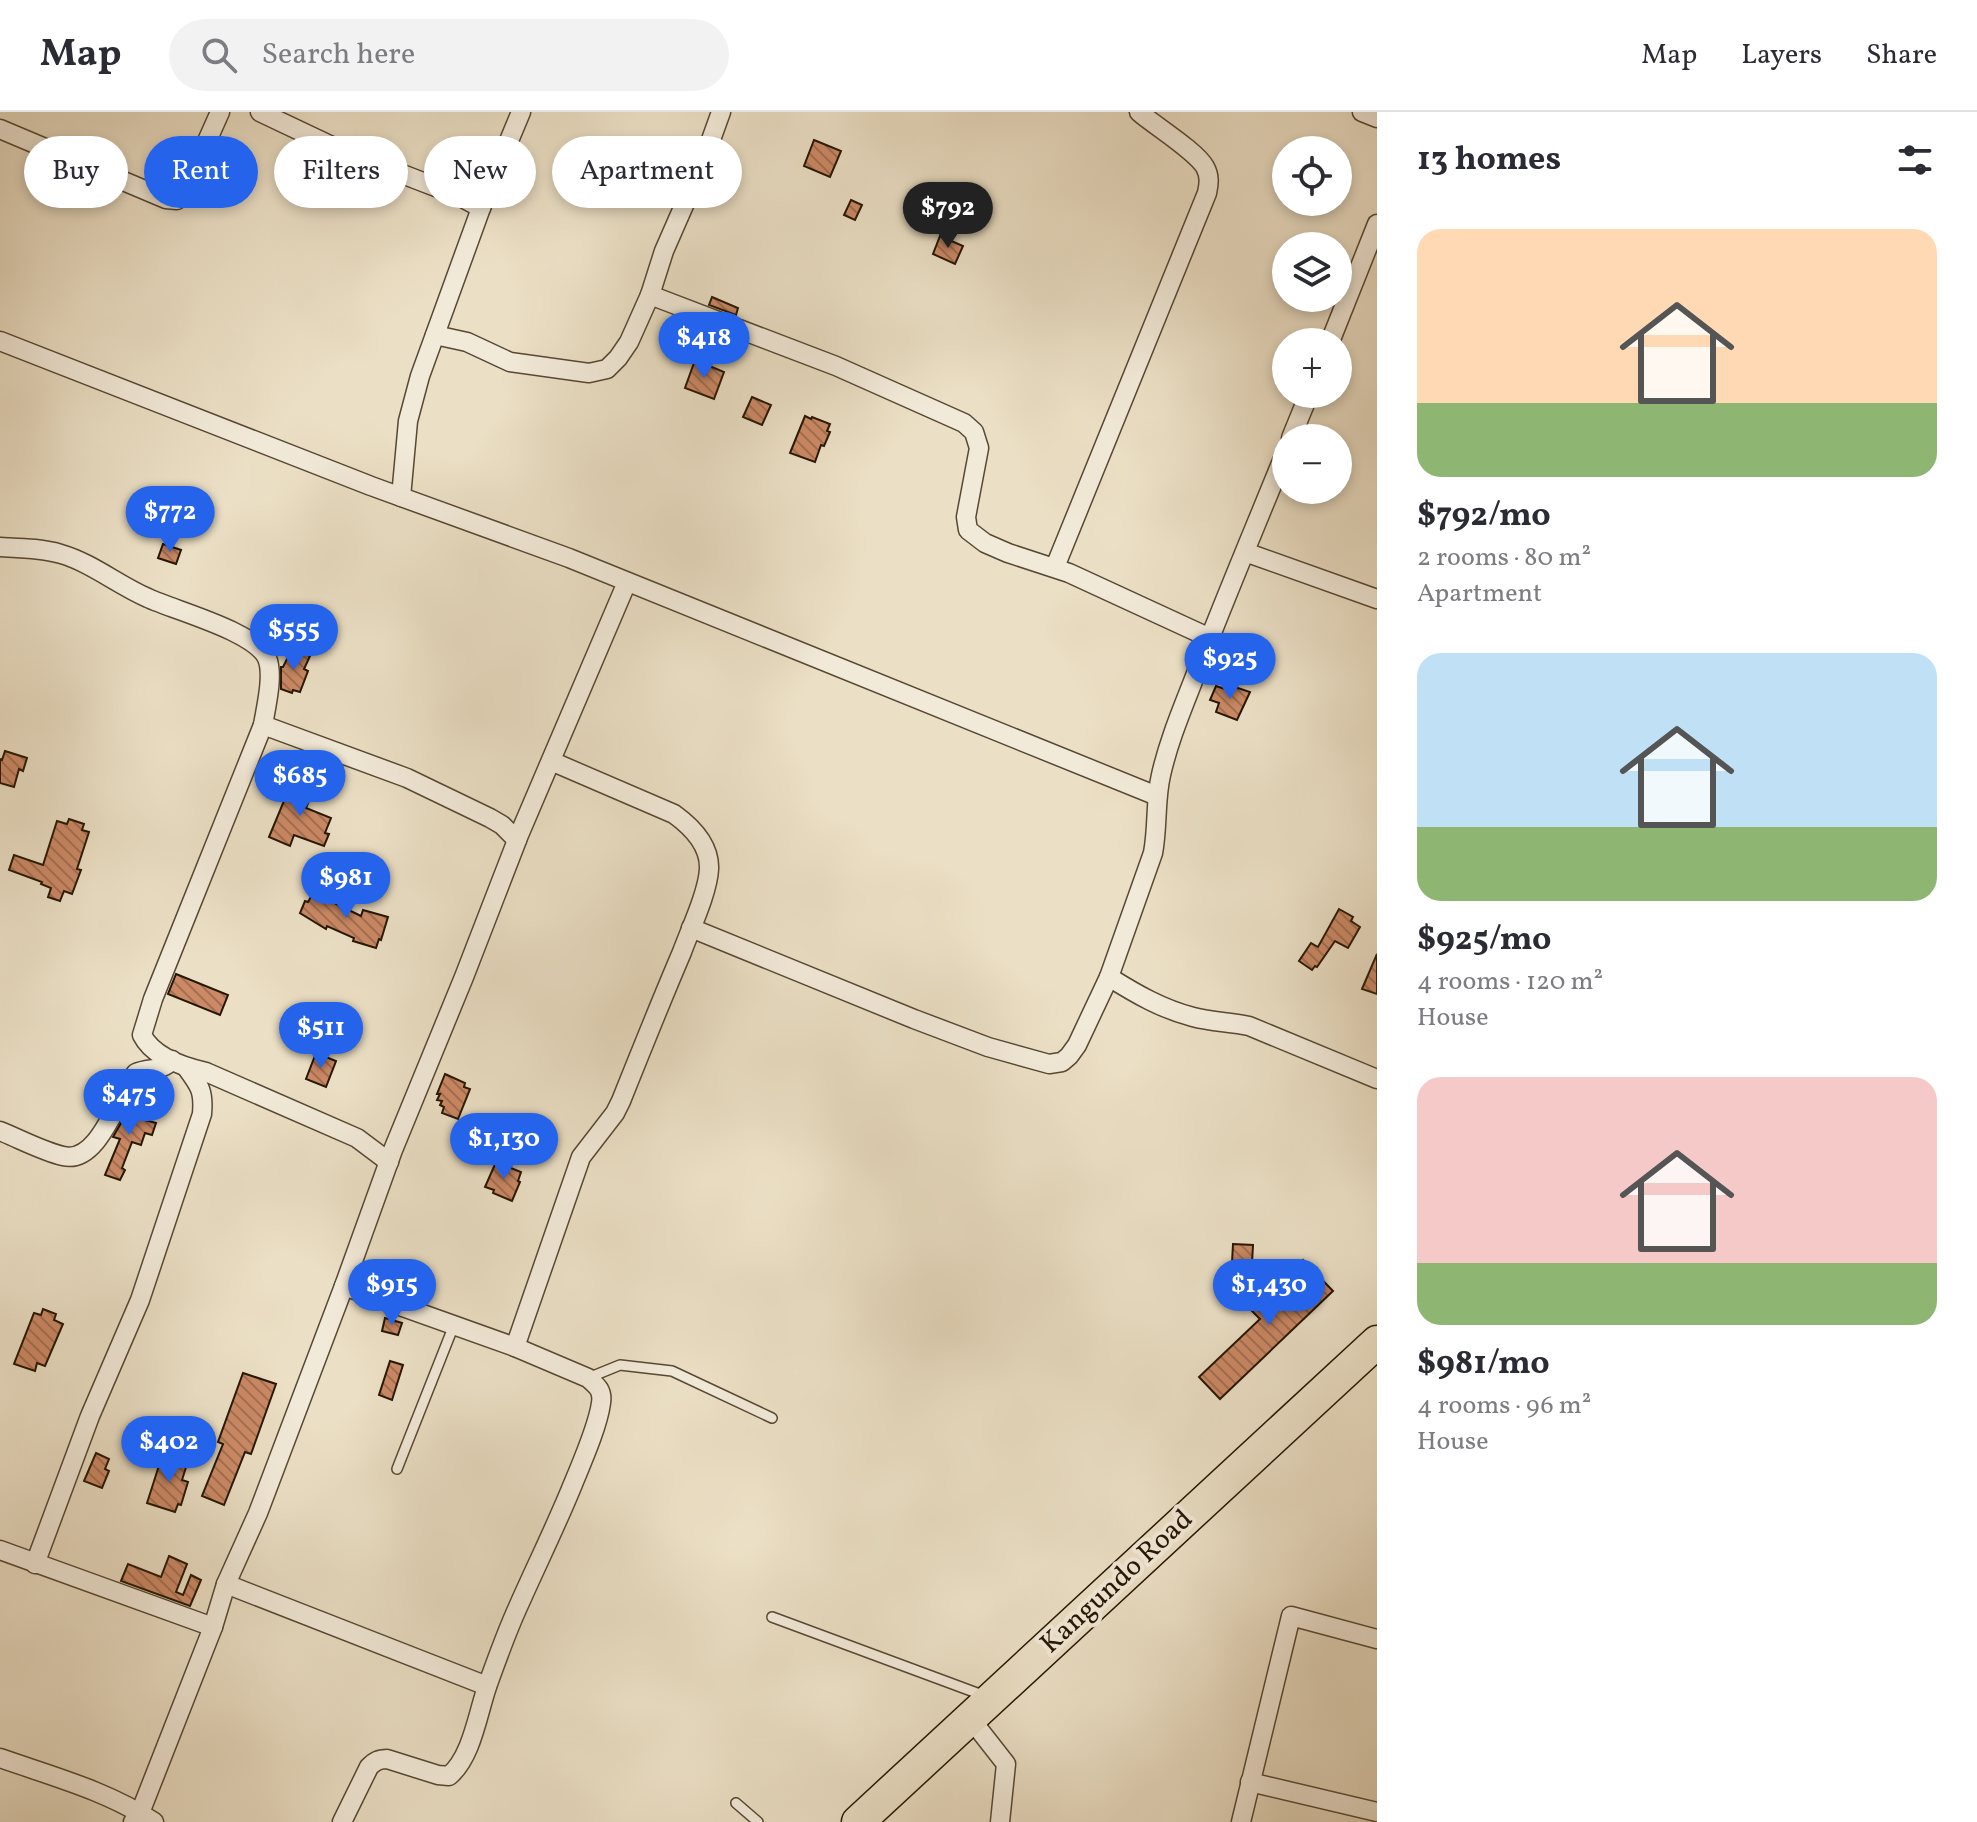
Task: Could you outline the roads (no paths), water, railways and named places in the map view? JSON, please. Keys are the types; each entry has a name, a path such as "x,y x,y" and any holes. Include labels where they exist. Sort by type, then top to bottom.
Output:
{"highway":[{"name":"Kangundo Road","path":"867,1818 981,1708 1377,1342"}],"street":[{"path":"0,129 166,199 177,200 183,195 220,112"},
{"path":"260,112 340,150 424,182"},
{"path":"511,136 521,112"},
{"path":"435,335 467,342 510,362 589,373 607,369 629,342 650,295 664,251 721,112"},
{"path":"1055,567 1207,193 1209,179 1206,168 1197,157 1139,112"},
{"path":"1362,112 1377,118"},
{"path":"401,497 408,421 420,376 481,208"},
{"path":"1336,328 1377,224"},
{"path":"650,295 836,366 964,423 974,432 979,448 966,517 968,530 985,543 1055,567 1210,638"},
{"path":"0,341 401,497 569,558 1157,796"},
{"path":"691,928 988,1047 1049,1064 1062,1062 1077,1045 1109,977 1153,853 1160,776 1172,737 1272,485"},
{"path":"0,547 62,554 91,566 147,598 232,630 266,655 270,668 263,725 153,999 142,1035 153,1049 179,1063 357,1138 389,1162"},
{"path":"1245,552 1377,599"},
{"path":"0,1758 100,1794 142,1819 226,1584 258,1513 389,1162 517,840 627,582"},
{"path":"263,725 407,778 490,818 517,840"},
{"path":"515,1347 581,1157 621,1101 691,928 709,869 697,834 674,814 551,761"},
{"path":"1109,977 1161,1007 1196,1018 1249,1026 1377,1079"},
{"path":"0,1131 67,1157 80,1156 98,1139 136,1073 179,1063"},
{"path":"35,1564 90,1416 140,1300 202,1114 204,1095 198,1083 179,1063"},
{"path":"342,1822 369,1767 380,1759 438,1775 449,1776 457,1769 465,1755 516,1610 561,1514 601,1406 602,1394 588,1378 515,1347 344,1286"},
{"path":"0,1550 213,1627"},
{"path":"226,1584 487,1686"},
{"path":"1241,1822 1291,1616 1377,1639"},
{"path":"981,1708 1006,1764 1000,1822"},
{"path":"1250,1782 1377,1812"}],"lane":[{"path":"397,1469 454,1325"},
{"path":"588,1378 620,1365 672,1371 772,1418"},
{"path":"772,1617 981,1708"},
{"path":"736,1803 758,1822"}]}
